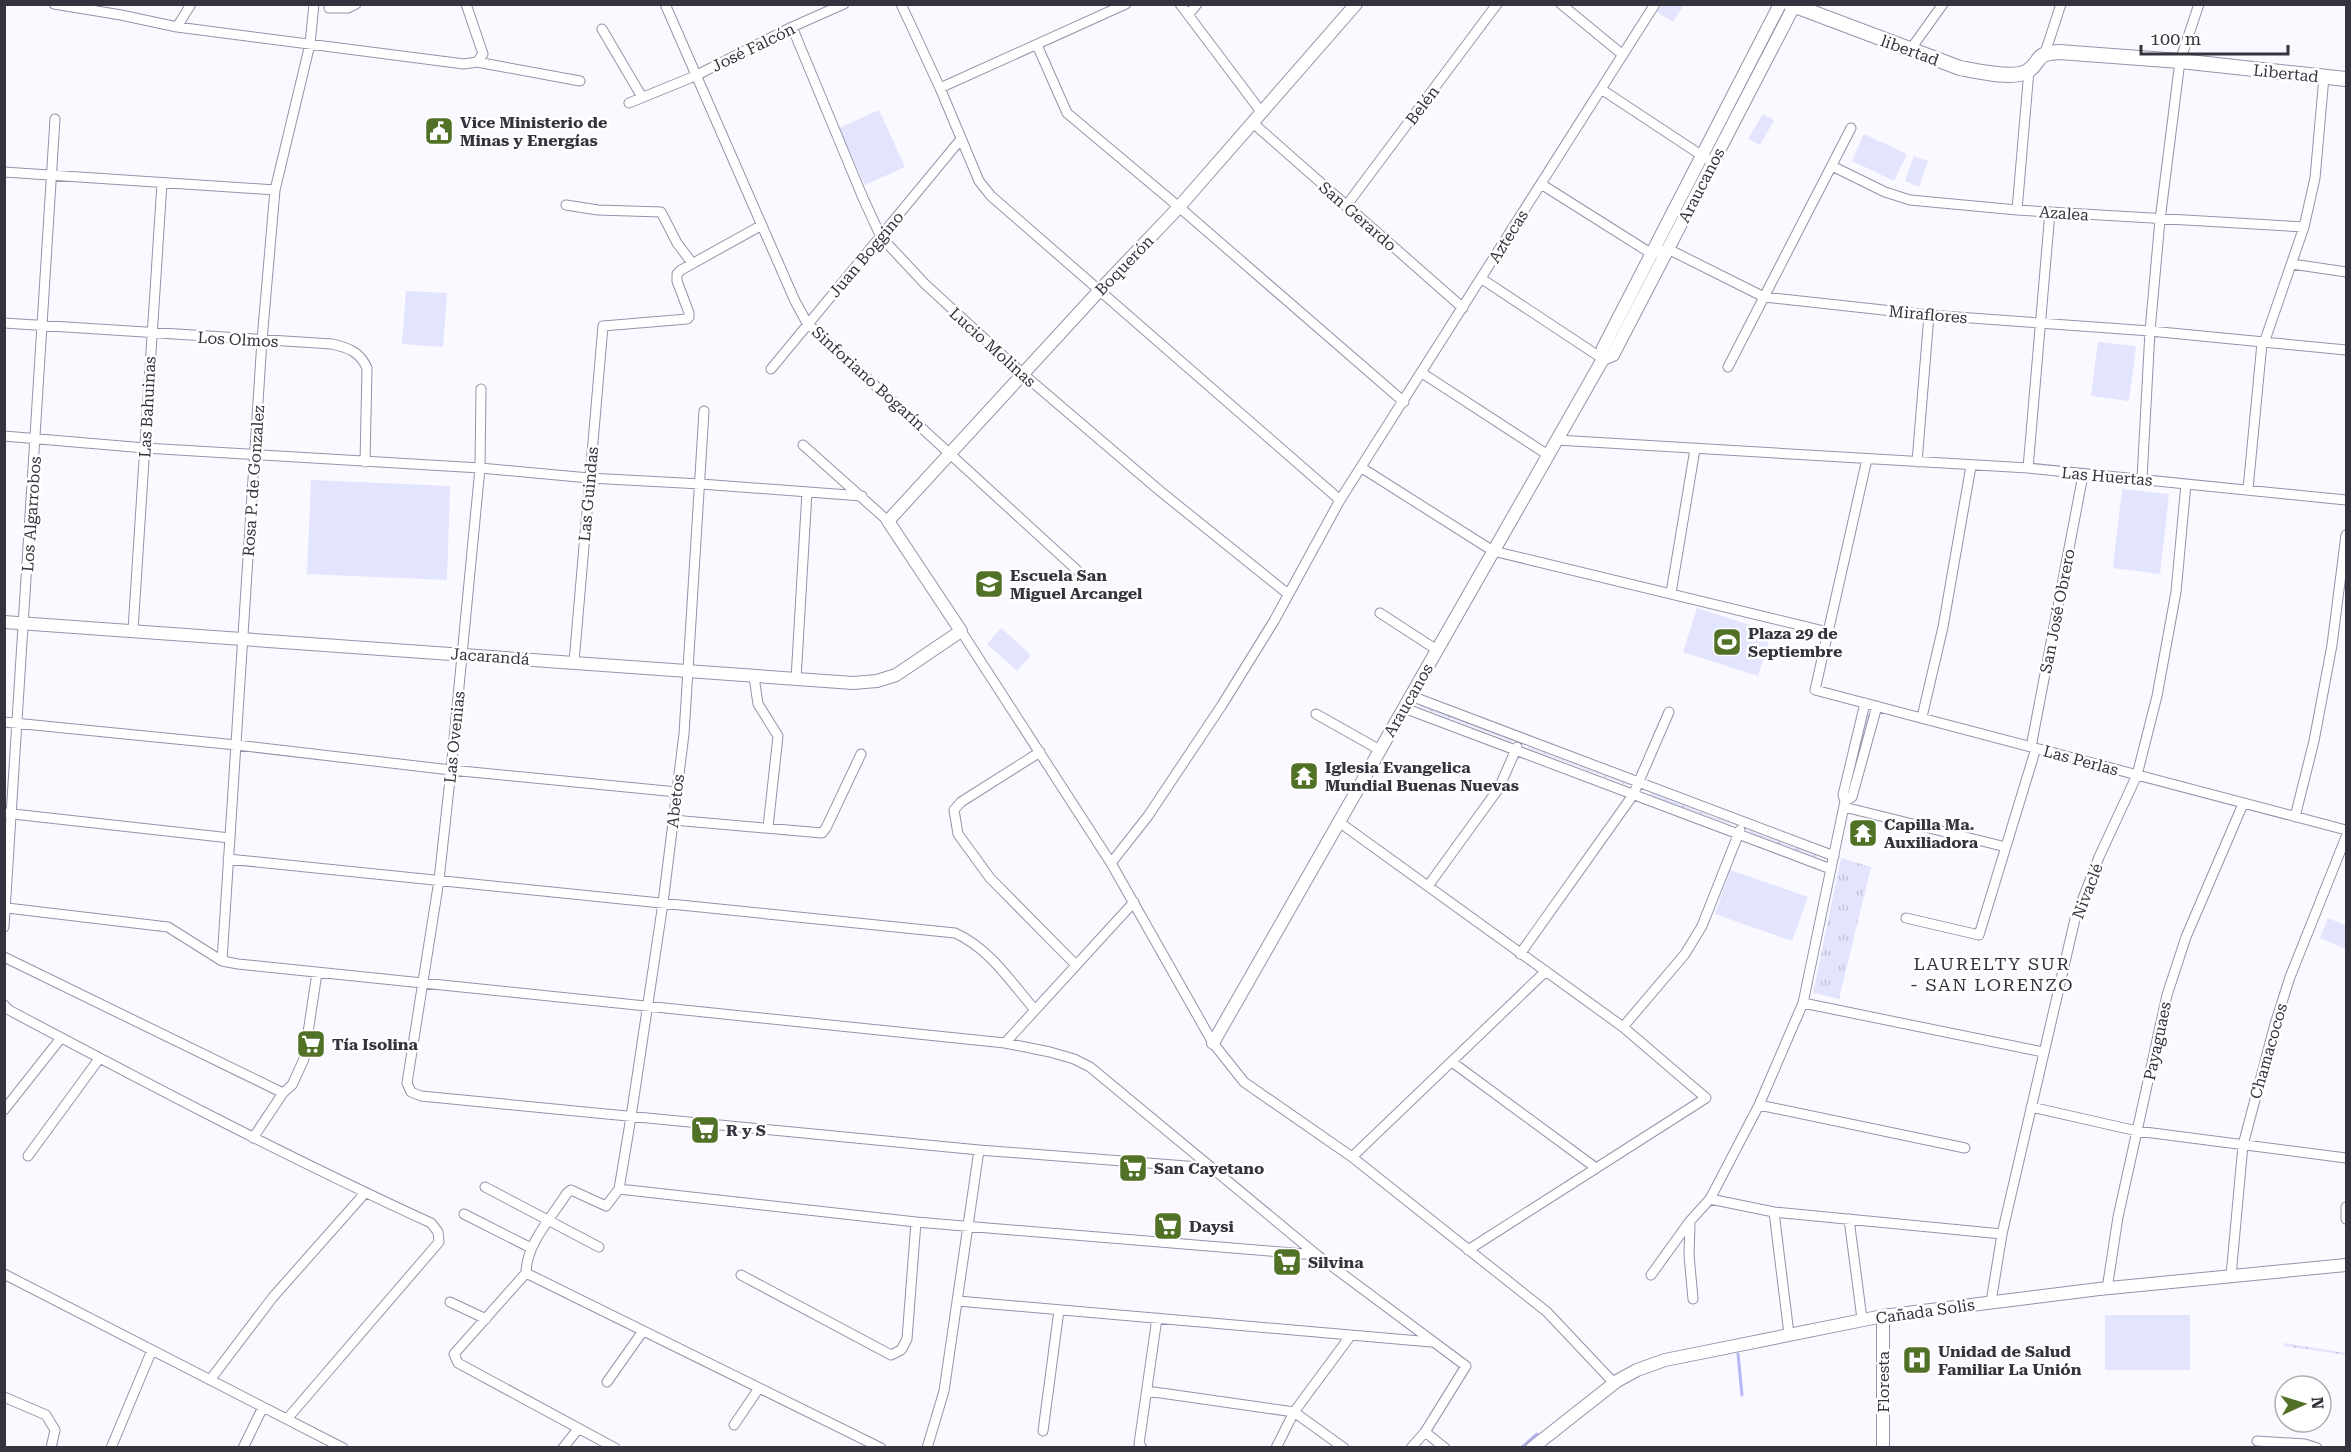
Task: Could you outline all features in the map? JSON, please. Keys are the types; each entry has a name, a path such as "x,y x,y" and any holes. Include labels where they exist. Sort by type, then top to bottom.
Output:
{"main road":[{"name":"libertad","path":"1788,5 1960,68 2020,74 2029,70"},
{"name":"Libertad","path":"2045,53 2059,52 2180,61 2346,79"},
{"path":"2029,70 2045,53"}],"street":[{"path":"54,4 177,27 464,64 477,62 580,81"},
{"path":"177,27 191,4"},
{"name":"Rosa P. de Gonzalez","path":"222,961 262,340 275,190 310,44 314,4"},
{"path":"329,8 348,8 356,4"},
{"path":"466,4 483,54 477,62"},
{"name":"Sinforiano Bogarín","path":"665,4 795,301 807,323 951,452 1080,573"},
{"name":"José Falcón","path":"629,103 695,75 844,4"},
{"path":"901,4 940,88 979,181 991,196 1340,500"},
{"path":"940,88 1126,4"},
{"path":"1180,4 1262,113"},
{"path":"1189,14 1197,4"},
{"name":"Boquerón","path":"888,521 1179,207 1356,4"},
{"name":"Belén","path":"1346,206 1497,4"},
{"path":"1561,4 1623,55"},
{"name":"Aztecas","path":"1112,863 1148,816 1222,705 1288,594 1340,500 1655,4"},
{"path":"1910,50 1943,4"},
{"path":"2045,53 2061,4"},
{"path":"2142,479 2150,331 2160,220 2180,61 2199,4"},
{"name":"Araucanos","path":"1603,358 1613,355 1668,249 1708,160 1788,5"},
{"name":"Lucio Molinas","path":"792,27 858,188 881,237 910,270 1023,374 1160,491 1288,594"},
{"path":"602,29 642,97"},
{"path":"1037,45 1067,113 1404,402"},
{"path":"2017,210 2029,70"},
{"path":"2248,489 2263,343 2304,227 2315,178 2324,77"},
{"path":"1601,90 1708,160"},
{"name":"Los Algarrobos","path":"4,927 7,908 8,813 18,723 55,119"},
{"name":"San Gerardo","path":"1253,123 1463,308"},
{"path":"1728,367 1851,128"},
{"name":"Juan Boggino","path":"771,369 962,139"},
{"name":"Araucanos","path":"1213,1043 1603,358 1603,348 1652,254 1708,160"},
{"name":"Azalea","path":"1832,166 1885,192 1910,200 2160,220 2304,227"},
{"path":"4,172 275,190"},
{"name":"Las Bahuinas","path":"133,630 162,183"},
{"path":"1541,184 1652,254 1668,249"},
{"path":"566,206 598,210 661,212 677,243 692,263 762,225"},
{"path":"2028,468 2050,212"},
{"name":"Miraflores","path":"1668,249 1764,297 1929,315 2150,331 2346,350"},
{"name":"Las Guindas","path":"574,662 603,326 687,319 689,313 676,274 692,263"},
{"path":"2292,264 2346,272"},
{"path":"1482,279 1603,358"},
{"path":"1917,462 1929,315"},
{"name":"Los Olmos","path":"4,323 332,344 349,348 362,357 367,369 365,462"},
{"path":"1422,373 1548,455"},
{"name":"Las Ovenias","path":"481,389 480,468 451,770 439,880 407,1083 411,1092 421,1096 632,1117"},
{"name":"Abetos","path":"619,1189 632,1117 663,903 684,734 704,411"},
{"path":"4,436 145,448 480,468 589,478 862,496"},
{"name":"Las Huertas","path":"1557,440 2028,468 2346,500"},
{"path":"803,445 888,521 1112,863 1213,1043 1244,1082 1352,1157 1547,1312 1614,1383"},
{"path":"1671,593 1695,449"},
{"path":"1362,468 1493,551 1828,632 1867,459"},
{"path":"1922,717 1943,627 1971,466"},
{"name":"San José Obrero","path":"1906,918 1979,935 2033,747 2083,475"},
{"name":"Nivaclé","path":"1991,1302 2002,1234 2075,919 2099,858 2137,775 2157,696 2176,592 2186,484"},
{"path":"796,679 807,492"},
{"path":"2295,817 2314,741 2332,645 2346,535"},
{"path":"1380,613 1437,650"},
{"name":"Jacarandá","path":"4,622 574,662 754,678 853,683 896,675 961,631"},
{"name":"Las Perlas","path":"1828,632 1815,690 2346,830"},
{"path":"754,678 758,704 778,736 768,827"},
{"path":"1411,696 1834,856"},
{"path":"1651,1275 1690,1221 1710,1199 1760,1105 1803,1003 1845,804 1843,795 1865,703"},
{"path":"1845,804 1852,796 1877,706"},
{"path":"1404,708 1831,869"},
{"path":"1520,954 1633,795 1670,712"},
{"path":"1316,714 1380,750"},
{"path":"4,722 676,792"},
{"path":"1428,886 1499,788 1520,737"},
{"path":"1040,752 961,802 954,810 954,820 964,844 990,878 1076,965"},
{"path":"673,820 822,833 861,754"},
{"path":"1845,804 2006,847"},
{"name":"Payaguaes","path":"2107,1289 2118,1217 2167,994 2183,946 2243,804"},
{"path":"8,813 230,838"},
{"path":"1339,822 1623,1027 1706,1098 1468,1250"},
{"path":"1623,1027 1684,954 1702,926 1742,822"},
{"name":"Chamacocos","path":"2231,1276 2243,1145 2287,986 2346,837"},
{"path":"228,859 955,933 969,939 985,952 1035,1010"},
{"path":"1005,1043 1134,902"},
{"path":"7,908 168,927 222,961 317,973 1005,1043 1074,1059 1090,1067 1317,1255 1466,1366 1425,1432 1411,1448"},
{"path":"4,957 283,1093"},
{"path":"1352,1157 1546,971"},
{"path":"253,1138 283,1093 292,1085 303,1059 317,973"},
{"path":"1803,1003 2043,1052"},
{"path":"4,1005 9,1010 99,1059 253,1138 431,1223 438,1232 440,1242 287,1419"},
{"path":"4,1110 61,1038"},
{"path":"28,1156 99,1059"},
{"path":"1452,1062 1596,1167"},
{"path":"1760,1105 1965,1148"},
{"path":"2031,1107 2137,1131 2346,1158"},
{"path":"632,1117 979,1150 1212,1168"},
{"path":"927,1448 944,1391 979,1150"},
{"path":"485,1187 599,1247"},
{"path":"615,1448 456,1361 454,1354 526,1273 526,1261 531,1248 569,1191 606,1206 619,1189 916,1222 1317,1255"},
{"path":"210,1380 273,1297 365,1193"},
{"path":"1710,1199 1774,1212 2002,1234"},
{"path":"2346,1207 2346,1219"},
{"path":"1774,1212 1789,1334"},
{"path":"464,1214 531,1248"},
{"path":"1849,1219 1862,1319"},
{"path":"1690,1221 1689,1255 1693,1299"},
{"path":"741,1275 891,1355 901,1350 907,1339 916,1222"},
{"name":"Cañada Solis","path":"1532,1448 1614,1383 1637,1370 1665,1360 1883,1316 2107,1289 2346,1265"},
{"path":"526,1273 880,1448"},
{"path":"4,1274 344,1448"},
{"path":"958,1300 1431,1342"},
{"path":"450,1302 486,1318"},
{"path":"1043,1431 1059,1310"},
{"name":"Floresta","path":"1883,1316 1883,1448"},
{"path":"1142,1448 1139,1444 1157,1318"},
{"path":"607,1382 643,1331"},
{"path":"1276,1448 1294,1412 1351,1335"},
{"path":"111,1448 152,1350"},
{"path":"734,1425 759,1388"},
{"path":"1147,1391 1294,1412 1344,1448"},
{"path":"4,1397 46,1414 55,1430 51,1448"},
{"path":"243,1448 263,1407"},
{"path":"563,1448 578,1429"},
{"path":"1425,1432 1445,1448"},
{"path":"2257,1441 2305,1444 2317,1448"}],"green space":[{"path":"1662,5 1684,5 1673,22 1657,12"},
{"path":"1782,11 1785,12 1712,153 1710,150"},
{"path":"879,110 905,167 865,185 839,128"},
{"path":"1763,114 1774,120 1760,145 1748,139"},
{"path":"1864,134 1907,154 1894,181 1852,161"},
{"path":"1914,156 1928,161 1919,187 1905,181"},
{"path":"406,291 447,293 443,347 402,344"},
{"path":"2098,342 2136,346 2129,401 2091,396"},
{"path":"311,480 450,486 447,580 307,574"},
{"path":"2122,489 2169,494 2160,574 2113,568"},
{"name":"Plaza 29 de Septiembre","path":"1697,608 1772,632 1758,676 1683,652"},
{"path":"1001,628 1031,655 1017,671 987,644"},
{"path":"1421,705 1511,740 1511,741 1420,707"},
{"path":"1867,713 1870,716 1848,792"},
{"path":"1528,748 1629,785 1629,786"},
{"path":"1651,793 1731,824 1731,825 1650,795"},
{"path":"1748,830 1817,856 1818,858 1748,832"},
{"path":"1841,858 1871,867 1839,999 1813,993"},
{"path":"1730,870 1808,897 1792,941 1715,914"},
{"path":"2328,918 2346,926 2346,949 2320,938"},
{"path":"2105,1315 2190,1315 2190,1370 2105,1370"},
{"path":"2284,1343 2346,1353 2346,1355 2284,1346"}],"waterway":[{"path":"1738,1354 1742,1395"},
{"path":"1521,1448 1537,1434"}],"place":[{"name":"Vice Ministerio de Minas y Energías","path":"439,131"},
{"name":"Escuela San Miguel Arcangel","path":"989,584"},
{"name":"Plaza 29 de Septiembre","path":"1727,642"},
{"name":"Iglesia Evangelica Mundial Buenas Nuevas","path":"1304,776"},
{"name":"Capilla Ma. Auxiliadora","path":"1863,833"},
{"name":"Tía Isolina","path":"311,1044"},
{"name":"R y S","path":"705,1130"},
{"name":"San Cayetano","path":"1133,1168"},
{"name":"Daysi","path":"1168,1226"},
{"name":"Silvina","path":"1287,1262"},
{"name":"Unidad de Salud Familiar La Unión","path":"1917,1360"}],"district":[{"name":"LAURELTY SUR - SAN LORENZO","path":"1992,974"}]}
